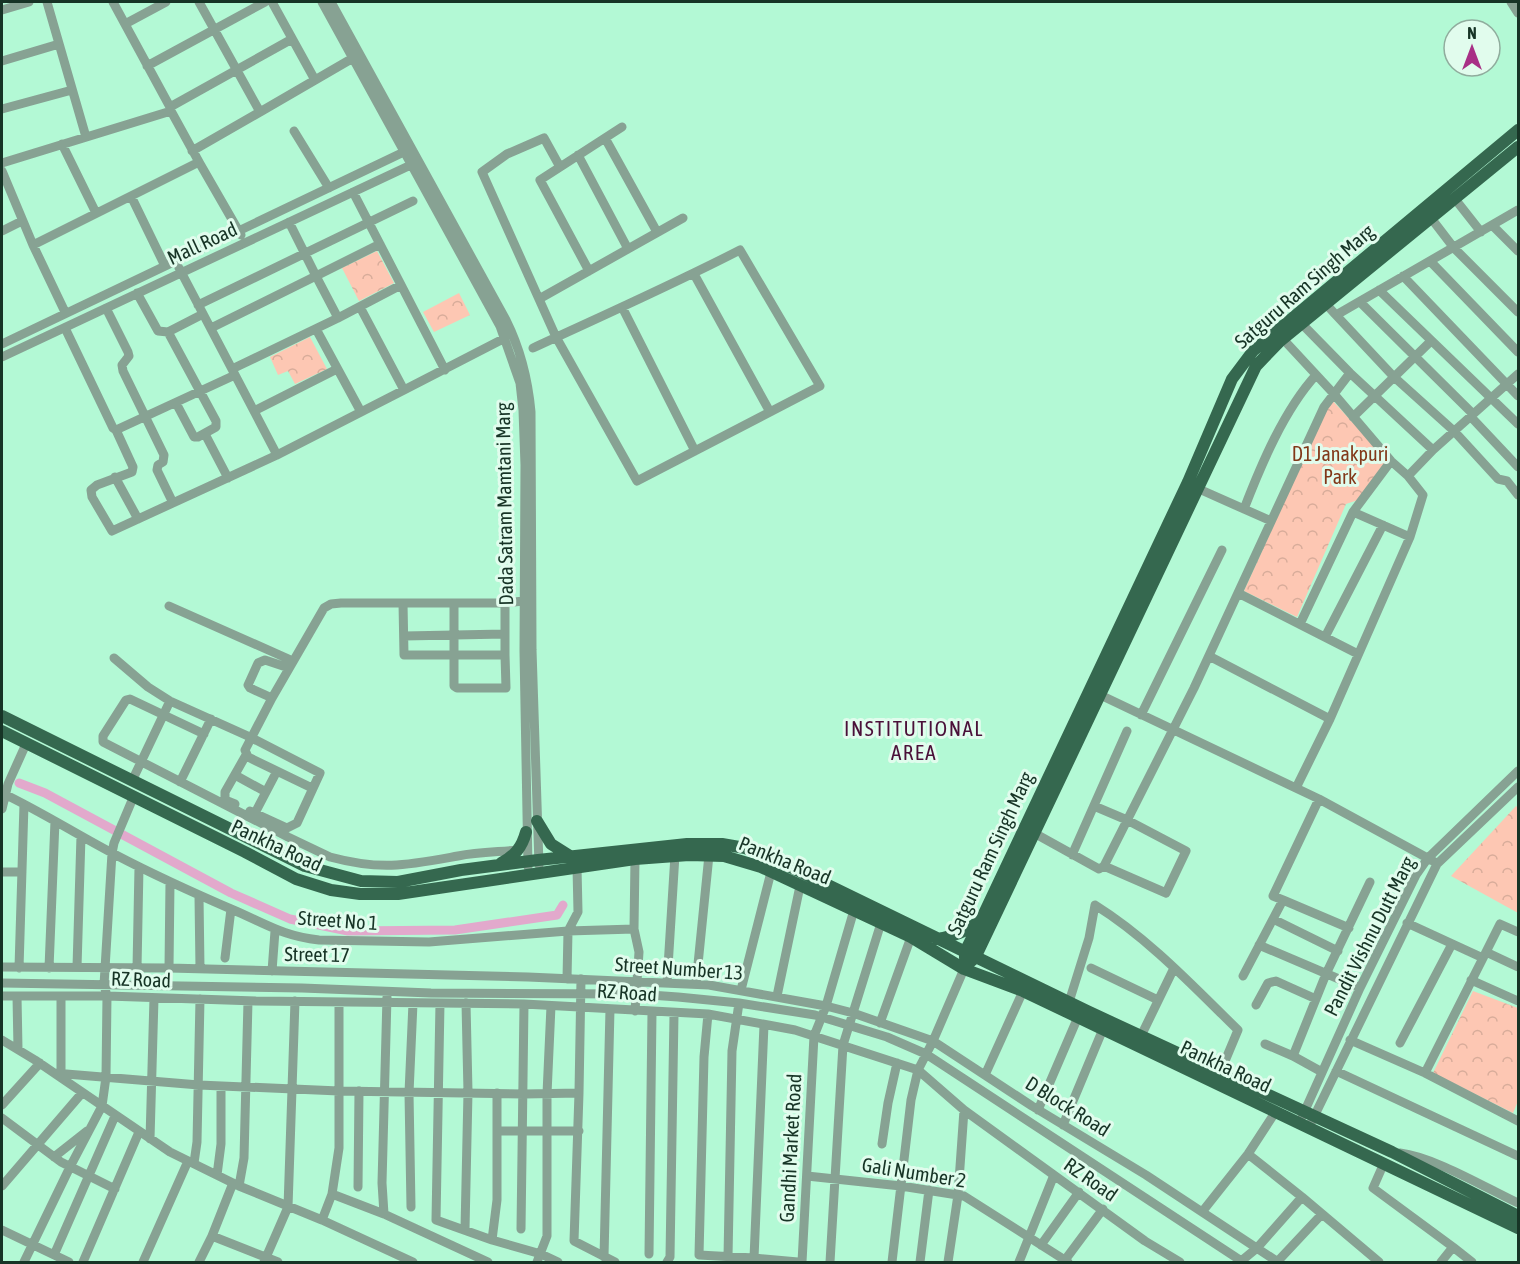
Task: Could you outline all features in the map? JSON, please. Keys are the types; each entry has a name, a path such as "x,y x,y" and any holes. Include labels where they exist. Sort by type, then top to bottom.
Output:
{"main road":[{"name":"Satguru Ram Singh Marg","path":"970,955 985,936 1034,833 1232,379 1253,351 1518,130"},
{"name":"Satguru Ram Singh Marg","path":"964,969 981,920 1094,692 1199,489 1256,366 1283,339 1518,147"},
{"name":"Pankha Road","path":"2,716 304,866 361,881 398,882 533,861 574,862 675,855 709,855 742,860 911,937 964,969 1023,991 1276,1111 1307,1120 1392,1152 1518,1216"},
{"name":"Pankha Road","path":"2,731 296,879 331,890 360,894 398,894 534,874 574,862 687,844 722,844 745,848 768,856 970,955 1220,1073 1384,1163 1518,1228"},
{"path":"537,821 551,844 574,862"},
{"path":"497,865 518,850 526,832"},
{"path":"937,939 955,936 981,920"},
{"path":"985,936 985,954 991,965"}],"street":[{"path":"2,10 29,2"},
{"path":"47,2 86,137"},
{"path":"113,2 192,151 245,242"},
{"path":"125,24 166,2"},
{"path":"199,2 260,112"},
{"path":"147,66 264,2"},
{"path":"272,2 315,80"},
{"name":"Dada Satram Mamtani Marg","path":"322,2 507,320 515,337 528,383 531,412 532,650 537,821 533,861"},
{"name":"Dada Satram Mamtani Marg","path":"332,2 408,151"},
{"path":"1511,2 1518,13"},
{"path":"2,163 170,109 292,39"},
{"path":"2,61 59,44"},
{"path":"192,151 353,58"},
{"path":"2,109 72,90"},
{"path":"589,271 540,180 622,127"},
{"path":"294,131 329,188"},
{"path":"532,348 556,337 622,307 694,274 740,250 820,386 637,481 556,337 482,171 507,154 544,138 560,167"},
{"path":"605,138 657,232"},
{"path":"62,144 96,213"},
{"name":"Mall Road","path":"2,344 65,312 408,151"},
{"path":"578,155 627,249"},
{"path":"33,245 199,162"},
{"name":"Dada Satram Mamtani Marg","path":"415,163 505,338 520,383 525,465 523,601 526,832 534,874"},
{"name":"Mall Road","path":"2,357 415,163"},
{"path":"2,171 22,221 65,312"},
{"path":"353,192 445,370"},
{"path":"131,196 165,266"},
{"path":"1455,199 1481,232"},
{"path":"137,293 155,328 158,331 168,332 201,309 305,253 413,201"},
{"path":"1335,314 1360,302 1518,210"},
{"path":"539,299 683,218"},
{"path":"1431,218 1454,248 1518,312"},
{"path":"2,231 22,221"},
{"path":"289,222 338,318"},
{"path":"1492,225 1518,251"},
{"path":"211,328 380,244"},
{"path":"176,261 277,455"},
{"path":"1430,261 1517,347"},
{"path":"694,274 770,412"},
{"path":"1403,276 1518,396"},
{"path":"116,430 199,392 401,285"},
{"path":"1379,290 1518,424"},
{"path":"1360,302 1416,356 1518,467"},
{"path":"1326,304 1394,377 1454,431 1498,478 1507,481 1518,495"},
{"path":"360,307 404,390"},
{"path":"622,307 695,451"},
{"path":"106,308 128,352 129,356 122,365 123,371 164,456 157,470 173,503"},
{"path":"1302,324 1350,373 1433,450"},
{"path":"65,328 134,470 93,487 91,490 92,497 112,531 277,455 505,338"},
{"path":"316,329 361,412"},
{"path":"168,332 217,424 214,429 194,437 176,403"},
{"path":"1283,339 1423,495 1410,537 1330,719 1296,788"},
{"path":"1353,417 1431,341"},
{"path":"254,411 337,369"},
{"path":"1034,833 1099,869 1104,866 1209,656 1324,407 1350,373"},
{"path":"1408,476 1433,450 1518,374"},
{"path":"1244,509 1259,471 1301,392 1316,375"},
{"path":"205,434 228,478"},
{"path":"1300,624 1353,512 1391,461"},
{"path":"116,477 138,519"},
{"path":"1199,489 1271,520"},
{"path":"1353,512 1410,537"},
{"path":"1325,637 1383,525"},
{"path":"1142,715 1222,550"},
{"path":"1238,592 1358,654"},
{"path":"114,658 148,687 170,701 250,737 321,773 297,823 286,828 225,800 225,792 246,755 245,750 250,737 324,608 331,604 523,601"},
{"path":"404,603 404,655 505,656"},
{"path":"454,603 454,686 461,689 506,688 505,603"},
{"path":"169,606 291,665"},
{"path":"404,636 505,633"},
{"path":"1209,656 1330,719"},
{"path":"272,698 248,685 258,663 265,660 291,665"},
{"path":"1094,692 1319,799 1437,864"},
{"path":"204,734 134,700 126,700 103,736 104,742 142,763 330,857 350,862 389,866 421,863 460,855 518,850"},
{"path":"132,781 170,701"},
{"path":"180,782 211,719"},
{"path":"1072,855 1127,732"},
{"path":"2,809 3,794 26,744"},
{"path":"246,755 312,788"},
{"path":"255,813 277,771"},
{"name":"Pandit Vishnu Dutt Marg","path":"1307,1120 1322,1072 1360,988 1416,875 1428,858 1518,771"},
{"path":"234,776 266,792"},
{"name":"Pandit Vishnu Dutt Marg","path":"1307,1120 1336,1071 1437,864 1518,787"},
{"name":"Street No 1","path":"3,794 81,836 113,848 139,867 199,896 275,931 302,938 429,942 634,929"},
{"path":"24,1263 102,1106 106,1077 107,996 104,985 113,848 133,798"},
{"path":"1319,799 1273,896 1348,928"},
{"path":"19,968 24,804"},
{"path":"1094,806 1128,820 1186,851 1166,893 1104,866"},
{"path":"48,968 55,821"},
{"path":"77,968 81,836"},
{"path":"667,983 675,855"},
{"path":"696,984 709,855"},
{"path":"635,859 634,929 639,952 635,1011"},
{"path":"567,979 568,932 578,912 574,862"},
{"path":"137,968 139,867"},
{"path":"2,872 22,872"},
{"path":"741,990 771,872"},
{"path":"169,968 170,882"},
{"path":"1293,1056 1326,974 1370,882"},
{"path":"777,996 800,886"},
{"path":"199,896 200,969"},
{"path":"1244,976 1283,900"},
{"path":"1069,1002 1089,938 1095,905 1117,919 1174,968 1238,1030 1220,1073"},
{"path":"225,958 231,909"},
{"name":"Gandhi Market Road","path":"800,1263 814,1036 826,1006 854,910"},
{"path":"1273,919 1338,951"},
{"path":"830,1263 843,1045 881,923"},
{"path":"1407,923 1452,944 1518,967"},
{"path":"1425,1073 1500,924 1518,932"},
{"path":"272,971 275,931"},
{"path":"880,1023 911,937"},
{"path":"1400,1043 1452,944"},
{"path":"1259,945 1360,988"},
{"name":"Street 17","path":"2,967 169,968 528,977"},
{"path":"1091,968 1158,1000"},
{"path":"1141,1036 1174,968"},
{"path":"892,1263 911,1100 918,1070 964,969"},
{"name":"Street Number 13","path":"528,977 696,984 826,1006"},
{"path":"581,979 579,1131 574,1241 615,1263"},
{"path":"1472,980 1518,1001"},
{"path":"1256,1005 1268,983 1276,981 1316,999"},
{"path":"2,983 388,992 636,994 739,1003 848,1024 887,1037 926,1054 1241,1262 1257,1248 1302,1197"},
{"path":"985,1075 1023,991"},
{"path":"384,1214 382,1183 388,992"},
{"name":"RZ Road","path":"2,996 551,1005 674,1014 708,1014 795,1030 918,1070 964,1110 1103,1209 1164,1258 1180,1263"},
{"path":"17,996 18,1049"},
{"path":"58,1073 61,996"},
{"path":"150,1139 154,998"},
{"path":"143,1263 191,1162 197,1142 200,999"},
{"path":"199,1263 236,1184 244,1158 249,1001"},
{"path":"265,1260 288,1207 295,1001"},
{"path":"322,1221 332,1194 339,1148 339,1002"},
{"path":"411,1207 409,1093 413,1003"},
{"path":"440,1003 436,1220 558,1263"},
{"path":"465,1229 468,1092 466,1003"},
{"path":"728,1257 732,1051 739,1003"},
{"path":"521,1229 524,1004"},
{"path":"539,1258 547,1236 547,1094 551,1005"},
{"name":"D Block Road","path":"826,1006 933,1041 1038,1110 1146,1175 1278,1262"},
{"path":"604,1257 610,1009"},
{"path":"648,1254 652,1012"},
{"path":"667,1263 670,1257 674,1014"},
{"path":"708,1014 704,1057 699,1255 800,1263"},
{"path":"1038,1110 1078,1017"},
{"path":"754,1258 764,1025"},
{"path":"1063,1125 1103,1029"},
{"path":"2,1040 58,1073 82,1093 139,1132 191,1162 408,1262"},
{"path":"1350,1040 1517,1117"},
{"path":"1265,1044 1322,1072"},
{"path":"2,1105 40,1063"},
{"path":"882,1144 897,1063"},
{"path":"1336,1071 1518,1156"},
{"path":"58,1073 292,1090 579,1093"},
{"path":"217,1175 221,1144 221,1086"},
{"path":"358,1091 358,1187"},
{"path":"2,1186 82,1093"},
{"path":"492,1240 497,1200 497,1093"},
{"path":"948,1263 958,1195 964,1110"},
{"path":"1202,1212 1248,1154 1276,1111"},
{"path":"54,1255 115,1116"},
{"path":"2,1118 54,1157 115,1189"},
{"path":"54,1157 90,1129"},
{"path":"497,1131 579,1131"},
{"path":"83,1263 139,1132"},
{"path":"1392,1152 1412,1155 1432,1162 1518,1203"},
{"path":"1248,1154 1323,1214 1379,1263"},
{"path":"1472,1263 1372,1188 1384,1163 1405,1180 1518,1235"},
{"path":"1019,1263 1054,1175"},
{"name":"Gali Number 2","path":"807,1176 901,1185 971,1199 1067,1261"},
{"path":"920,1263 930,1190"},
{"path":"1041,1245 1078,1192"},
{"path":"332,1194 384,1214 488,1263"},
{"path":"1067,1261 1103,1209"},
{"path":"1278,1262 1323,1214"},
{"path":"2,1230 69,1263"},
{"path":"212,1236 265,1260 278,1263"},
{"path":"1441,1263 1453,1247"}],"green space":[{"path":"377,251 394,283 359,301 342,268"},
{"path":"459,293 470,315 434,332 423,312"},
{"path":"310,337 327,369 295,384 288,371 278,375 270,357"},
{"name":"D1 Janakpuri Park","path":"1333,401 1387,460 1358,500 1346,504 1297,617 1244,591 1326,409"},
{"path":"1516,806 1518,808 1518,913 1451,876"},
{"path":"1473,991 1518,1008 1518,1101 1513,1113 1433,1073"}],"waterway":[{"path":"19,783 45,793 231,893 290,919 348,931 455,930 557,915 563,905"}],"district":[{"name":"INSTITUTIONAL AREA","path":"914,740"}]}
